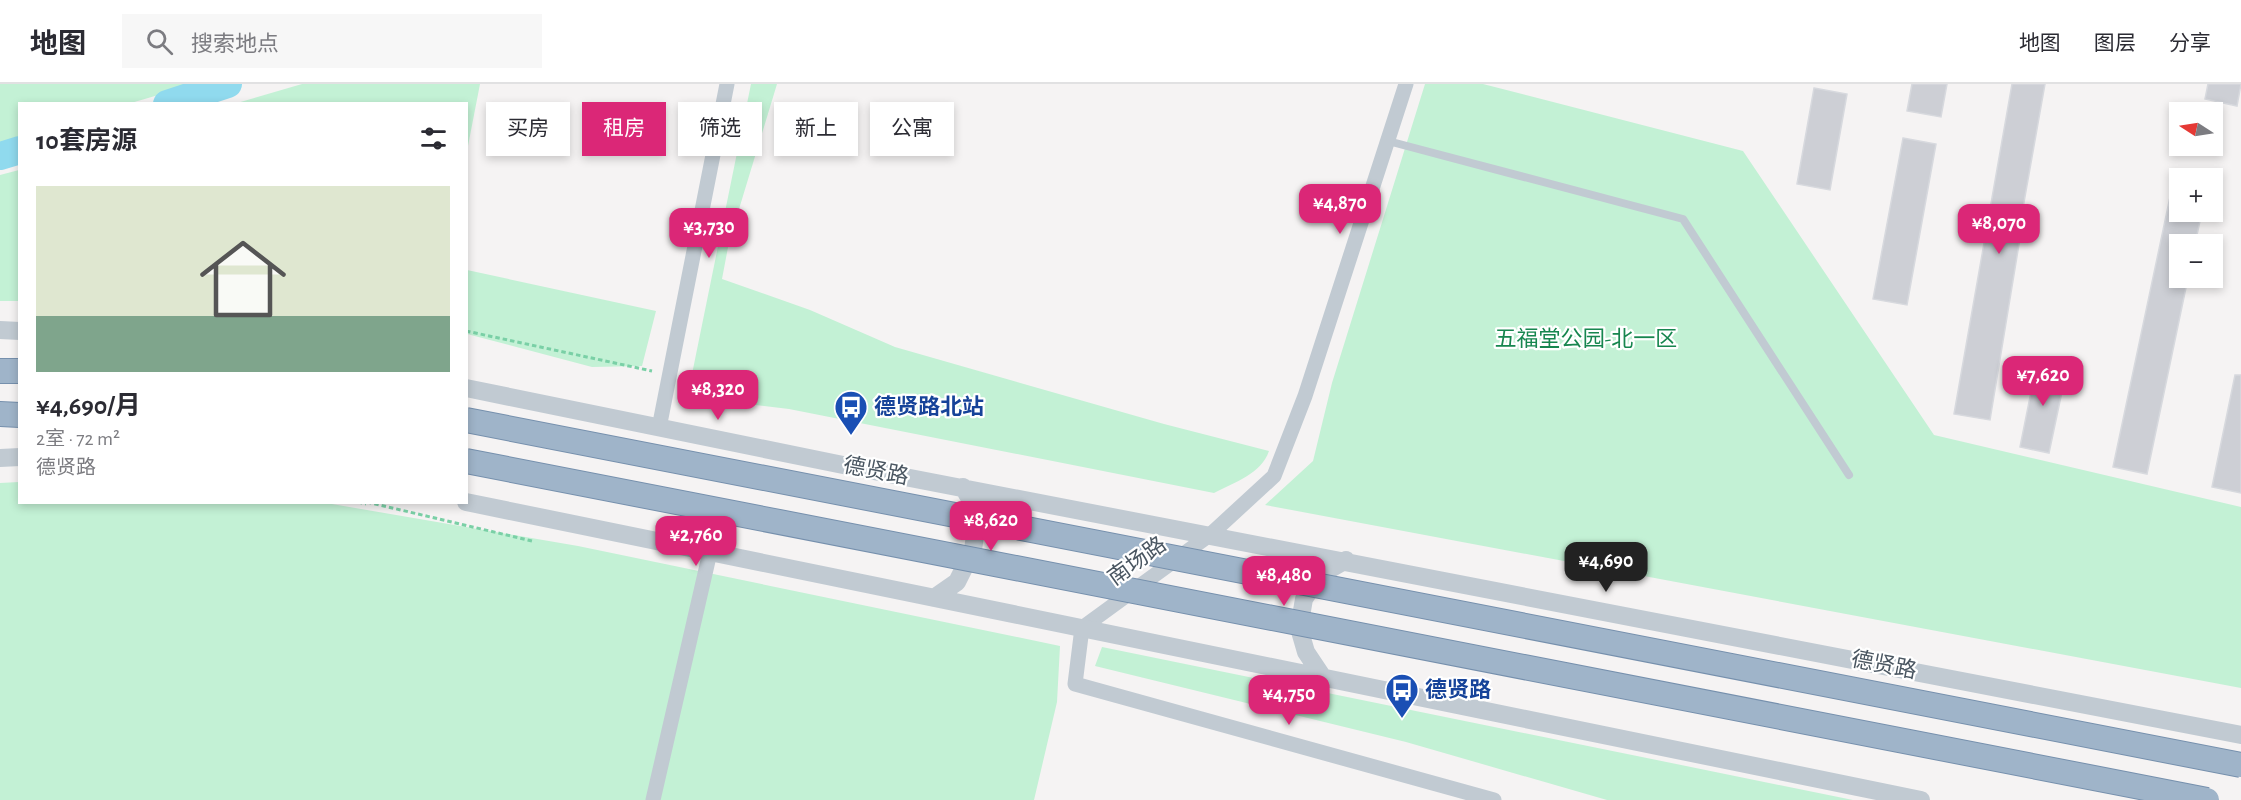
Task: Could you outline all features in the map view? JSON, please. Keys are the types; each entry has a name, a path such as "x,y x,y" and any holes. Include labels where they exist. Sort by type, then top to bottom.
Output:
{"highway":[{"path":"0,371 18,371"},
{"path":"0,414 18,415"},
{"name":"德贤路","path":"468,420 2241,765"},
{"path":"468,461 2208,800"}],"street":[{"path":"659,428 727,84"},
{"name":"南场路","path":"1082,628 1211,534 1274,476 1305,396 1407,84"},
{"path":"0,330 18,331"},
{"name":"德贤路","path":"468,388 659,428 2241,735"},
{"path":"0,458 18,458"},
{"path":"934,598 957,582 973,550 978,513 963,487"},
{"path":"468,502 1921,800"},
{"path":"653,800 710,552"},
{"path":"1322,676 1306,652 1299,628 1304,599 1320,575 1346,560"},
{"path":"1082,628 1075,684 1494,800"}],"lane":[{"path":"1388,141 1683,219 1849,475"}],"path":[{"path":"468,331 560,349 652,371"},
{"path":"370,504 532,541"}],"green space":[{"path":"0,84 196,84 134,102 18,102 18,137 0,143"},
{"path":"302,84 480,84 468,146 468,102 240,102"},
{"path":"751,84 777,84 762,133 762,102 747,102"},
{"name":"五福堂公园-北一区","path":"1425,84 1483,84 1743,151 1934,435 2241,507 2241,688 1265,505 1313,461 1332,383"},
{"path":"736,156 755,156 729,242 722,279 810,310 895,347 1164,424 1269,451 1254,471 1214,493 789,409 704,399 691,379"},
{"path":"18,170 18,301 0,301 0,175"},
{"path":"468,270 656,311 642,366 592,367 468,334"},
{"path":"18,482 18,504 332,504 578,546 1060,646 1057,702 1034,800 0,800 0,483"},
{"path":"1102,647 1853,800 1607,800 1406,742 1095,666"}],"building":[{"path":"1912,84 1947,84 1941,117 1907,111"},
{"path":"2012,84 2045,84 2021,219 2023,220 1990,420 1954,414"},
{"path":"2208,84 2241,84 2237,106 2205,99"},
{"path":"1814,88 1847,94 1830,190 1797,184"},
{"path":"1903,138 1936,144 1907,305 1873,299"},
{"path":"2169,202 2169,222 2200,222 2197,234 2169,234 2169,288 2186,288 2147,474 2113,467"},
{"path":"2037,362 2067,368 2049,453 2020,447"},
{"path":"2235,375 2241,375 2241,493 2212,487"}],"waterway":[{"path":"173,102 228,84"},
{"path":"0,156 18,151"}],"place":[{"name":"德贤路北站","path":"851,436"},
{"name":"德贤路","path":"1402,719"}]}
